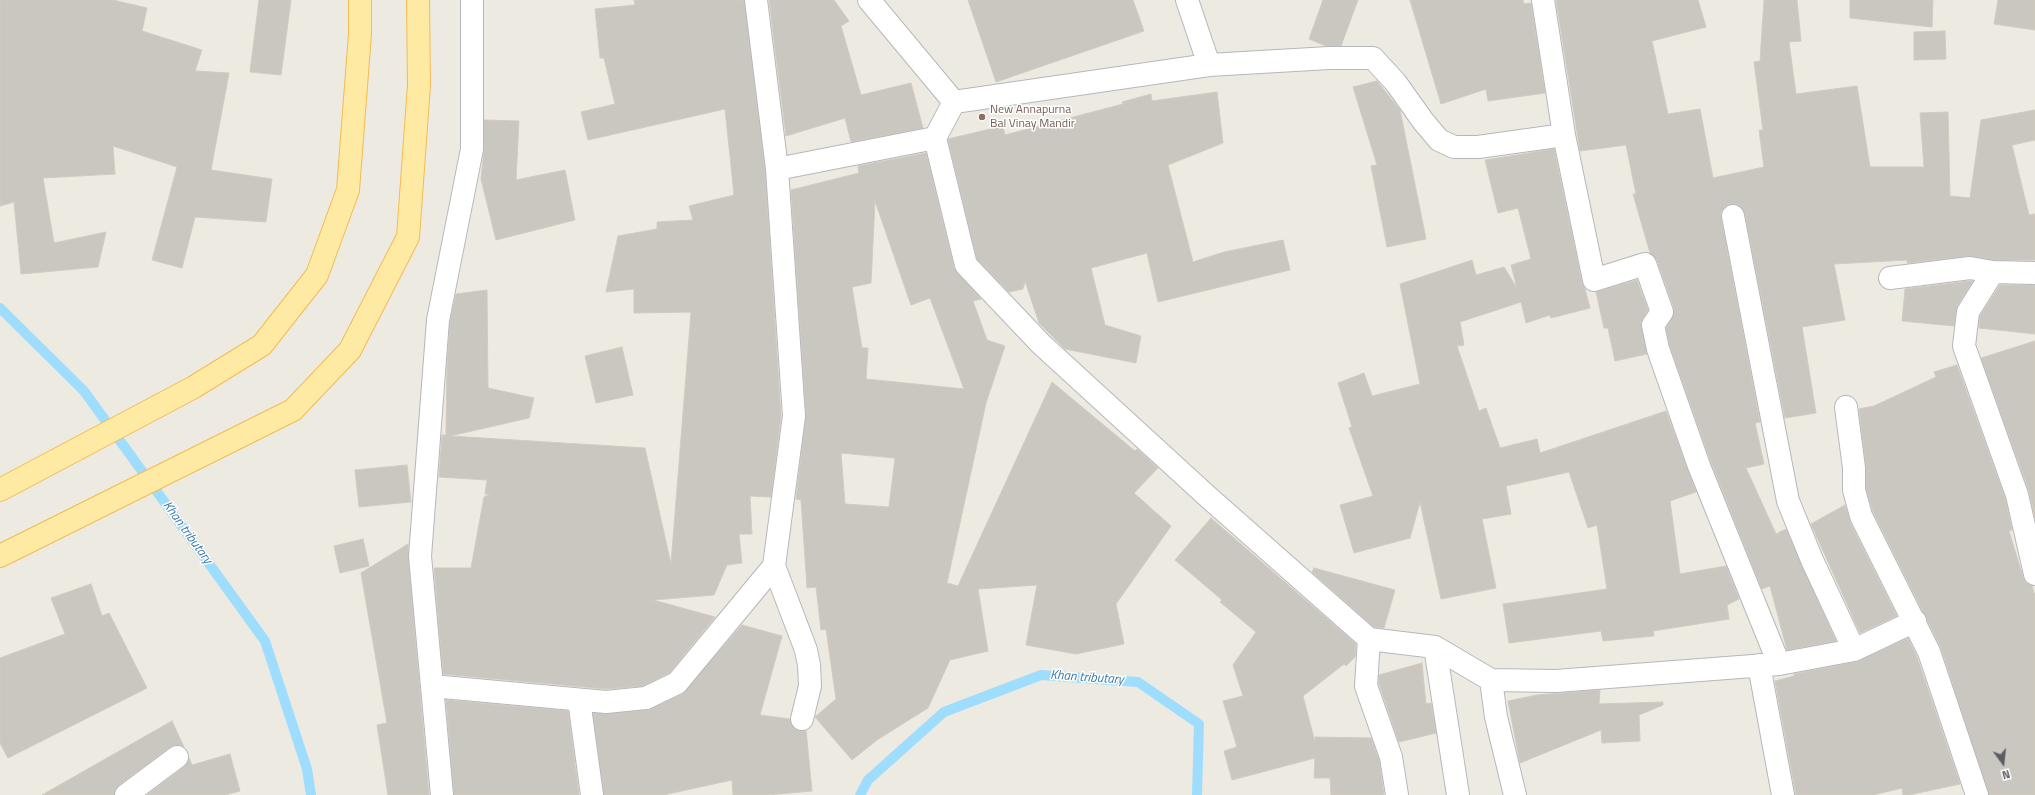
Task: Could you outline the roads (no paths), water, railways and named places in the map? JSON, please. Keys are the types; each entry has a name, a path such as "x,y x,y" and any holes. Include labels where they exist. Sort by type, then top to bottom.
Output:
{"main road":[{"path":"3,488 194,387 262,345 317,275 348,190 360,34 360,0"},
{"path":"0,556 293,410 350,350 408,237 419,85 418,0"}],"street":[{"path":"442,795 420,556 438,320 472,149 472,0"},
{"path":"756,0 777,169 794,416 774,566 806,650 809,665 810,686 802,719"},
{"path":"869,0 954,102"},
{"path":"1188,0 1209,65"},
{"path":"1543,0 1564,135 1594,280 1645,264 1662,312 1653,326 1658,349 1769,664 1783,795"},
{"path":"954,102 1209,65 1329,58 1373,58 1396,83 1423,122 1439,140 1454,147 1478,146 1564,135"},
{"path":"954,102 935,138 966,265 1041,344 1207,496 1369,639 1435,647 1491,680 1556,681 1769,664 1854,650 1915,621"},
{"path":"777,169 935,138"},
{"path":"1733,216 1788,501 1812,560 1854,650"},
{"path":"1890,278 1970,268 1993,272 2035,273"},
{"path":"1993,272 1968,312 1964,346 2017,495 2035,574"},
{"path":"1846,408 1854,468 1854,490 1861,516 1915,621 1929,652 1977,795"},
{"path":"432,686 606,702 646,698 677,683 774,566"},
{"path":"1369,639 1366,686 1391,757 1397,795"},
{"path":"1435,647 1458,795"},
{"path":"1491,680 1496,717 1514,795"},
{"path":"580,700 592,795"},
{"path":"126,795 177,756"}],"waterway":[{"name":"Khan tributary","path":"0,308 84,391 265,641 307,769 311,795"},
{"name":"Khan tributary","path":"860,795 868,780 944,712 1041,675 1138,682 1199,724 1197,795"}],"place":[{"name":"New Annapurna Bal Vinay Mandir","path":"982,117"}]}
